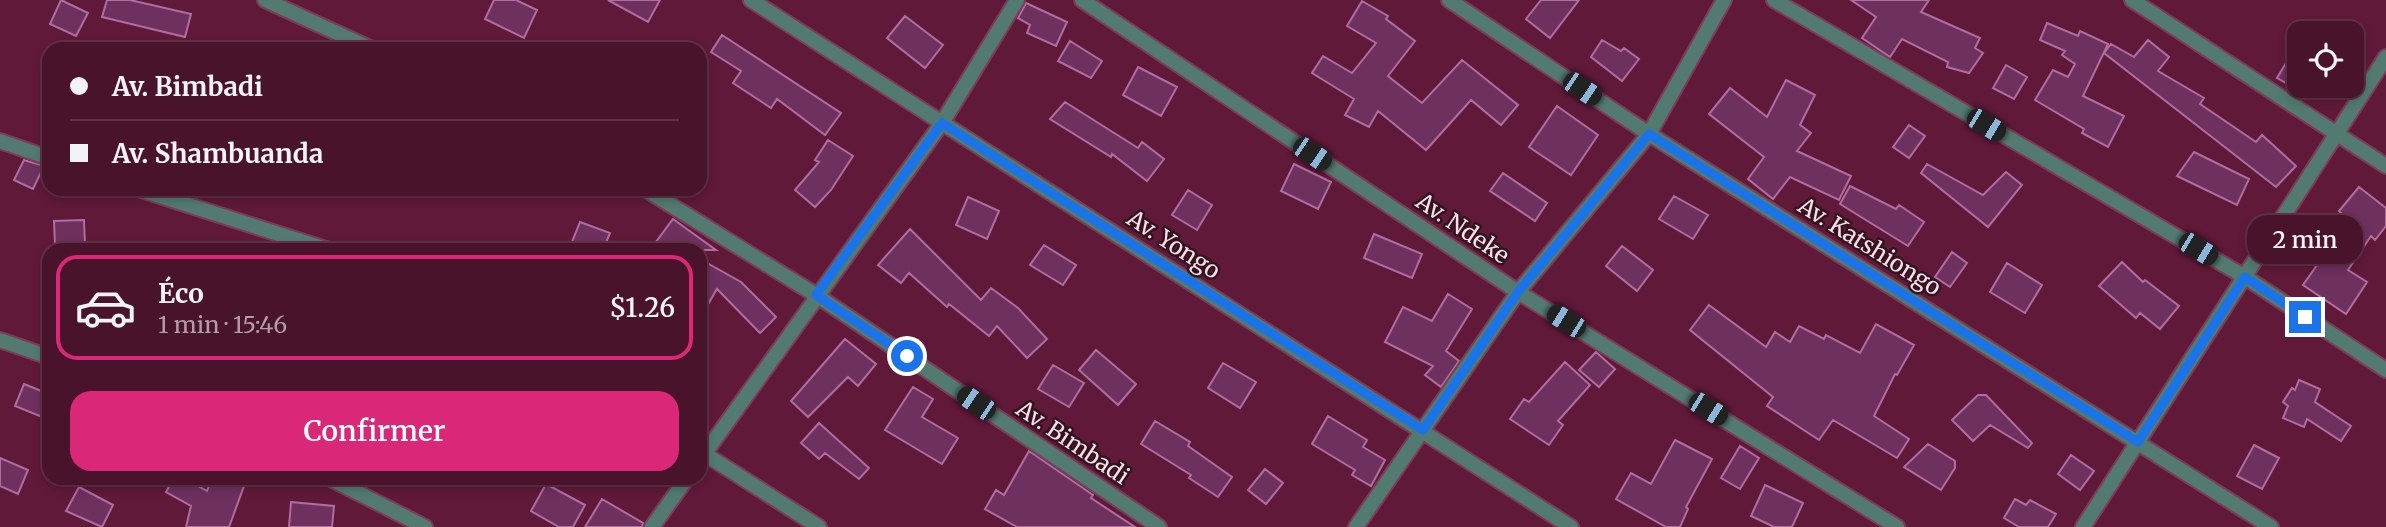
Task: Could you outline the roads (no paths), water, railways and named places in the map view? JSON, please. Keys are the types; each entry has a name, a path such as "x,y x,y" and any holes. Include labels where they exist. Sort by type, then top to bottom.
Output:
{"street":[{"path":"265,0 357,42"},
{"name":"Av. Yongo","path":"751,0 1571,527"},
{"path":"707,448 942,123 1017,0"},
{"name":"Av. Ndeke","path":"1082,0 1518,292 1897,527"},
{"name":"Av. Katshiongo","path":"1449,0 1649,134 2271,527"},
{"path":"1356,527 1518,292 1649,134 1724,0"},
{"path":"1774,0 2245,277 2386,370"},
{"path":"2132,0 2386,166"},
{"path":"2083,527 2386,57"},
{"path":"0,141 42,156"},
{"path":"160,196 307,243"},
{"name":"Av. Bimbadi","path":"656,196 816,295 1159,527"},
{"path":"0,340 42,355"},
{"path":"707,458 820,527"},
{"path":"343,485 425,527"},
{"path":"652,527 682,485"}]}
